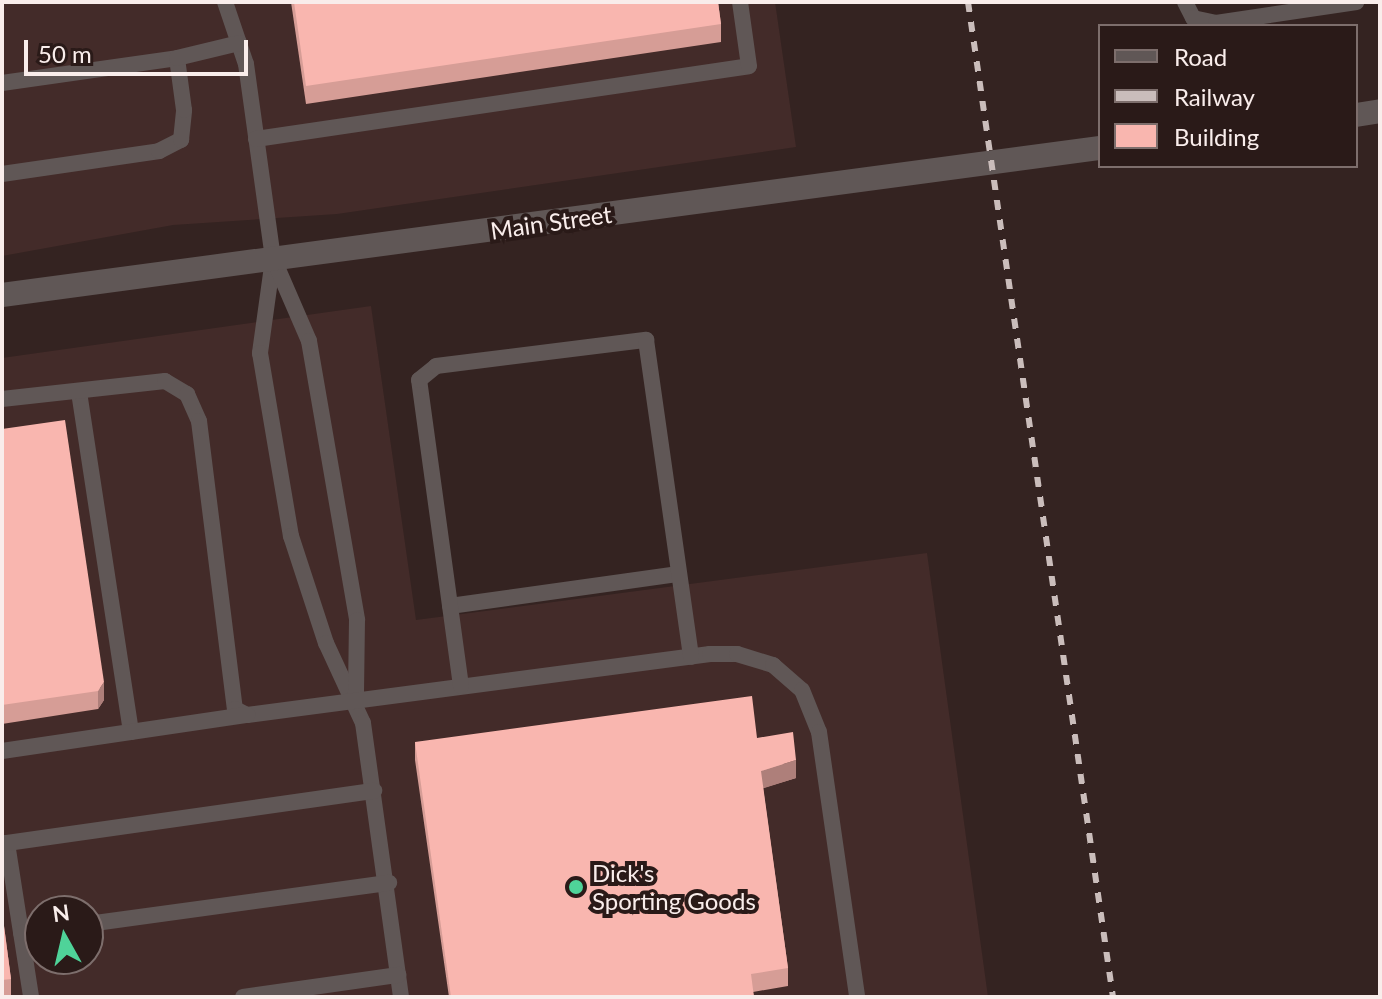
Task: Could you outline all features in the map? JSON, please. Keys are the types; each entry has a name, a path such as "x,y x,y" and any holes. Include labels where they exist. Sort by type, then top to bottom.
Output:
{"street":[{"path":"1358,115 1380,111"},
{"name":"Main Street","path":"2,295 1098,148"}],"lane":[{"path":"225,2 239,43 273,259 309,341 357,620 355,699 389,883 401,997"},
{"path":"256,139 749,66 740,2"},
{"path":"1185,2 1193,18 1216,23 1356,2"},
{"path":"2,83 177,58 239,43"},
{"path":"2,174 159,151 181,140 184,110 177,58"},
{"path":"273,259 260,353 291,536 326,643 355,699"},
{"path":"461,686 419,380 436,366 646,340 691,657"},
{"path":"2,399 165,381 187,394 199,421 235,709 247,715"},
{"path":"79,392 131,732"},
{"path":"450,606 679,574"},
{"path":"2,751 355,699 691,657 749,658 773,665 802,690 819,732 857,997"},
{"path":"31,997 4,843 374,791"},
{"path":"104,922 389,883"},
{"path":"243,997 398,975"}],"shaded area":[{"path":"2,2 775,2 796,147 337,214 173,225 2,256"},
{"path":"371,306 416,620 927,553 988,997 2,997 2,358"}],"building":[{"path":"294,2 718,2 721,24 306,86"},
{"path":"65,420 104,682 98,691 2,705 2,429"},
{"path":"752,696 757,738 793,732 796,760 761,771 788,968 751,974 754,997 451,997 415,742"},
{"path":"2,911 11,979 2,980"}],"railway":[{"path":"968,2 1113,997"}],"place":[{"name":"Dick's Sporting Goods","path":"576,887"}]}
